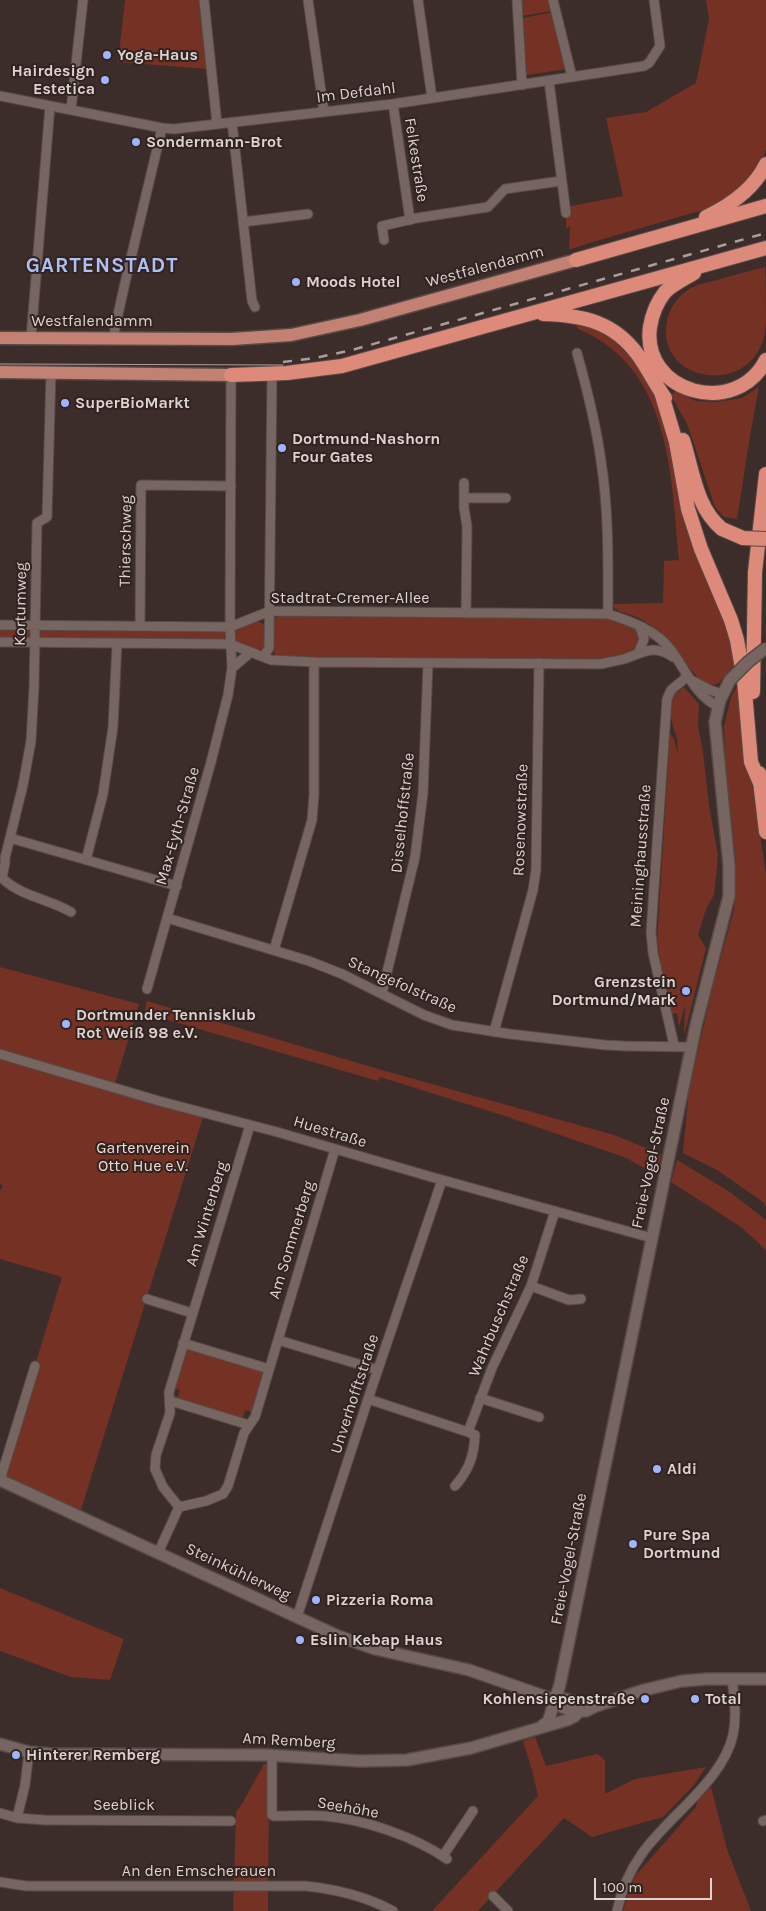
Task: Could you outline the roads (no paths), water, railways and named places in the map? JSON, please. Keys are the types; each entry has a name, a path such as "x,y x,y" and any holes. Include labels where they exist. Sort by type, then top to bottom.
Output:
{"highway":[{"path":"691,227 701,219 739,198 757,179 766,164"},
{"name":"Westfalendamm","path":"576,260 766,206"},
{"path":"231,375 272,374 342,366 766,248"},
{"path":"712,263 676,283 665,292 658,303 651,321 650,332 653,355 659,366 680,385 692,391 715,393 736,388 748,382 758,373 766,360"},
{"path":"528,313 576,315 596,322 626,340 638,354 669,404 677,422 699,495 705,510 714,523 722,529 743,538 766,539"},
{"path":"661,392 676,442 688,509 737,640 744,680 751,762 760,782"},
{"path":"766,474 758,532 753,615 753,687 760,782 766,832"}],"main road":[{"name":"Westfalendamm","path":"0,338 256,338 306,332 360,320 576,260"},
{"path":"0,372 231,375"}],"street":[{"path":"71,110 83,0"},
{"path":"204,0 217,124"},
{"path":"308,0 324,112"},
{"name":"Felkestraße","path":"418,0 432,98"},
{"path":"517,0 522,84"},
{"path":"553,0 572,77"},
{"name":"Im Defdahl","path":"0,96 174,129 392,104 549,81 644,66 649,63 660,46 654,0"},
{"path":"549,81 566,213"},
{"name":"Felkestraße","path":"392,104 410,220"},
{"path":"31,338 50,106"},
{"path":"232,122 252,300 255,307"},
{"path":"114,339 125,283 162,128"},
{"path":"384,240 382,226 488,207 505,188 561,181"},
{"path":"243,222 308,214"},
{"path":"577,353 591,406 601,462 607,520 608,614"},
{"name":"Kortumweg","path":"51,372 47,517 38,523 31,741 10,838 2,857 5,863 2,878 10,886 71,912"},
{"path":"263,657 269,648 272,374"},
{"name":"Max-Eyth-Straße","path":"147,989 211,762 228,695 232,668 230,644 231,375"},
{"path":"464,483 467,526 466,613"},
{"name":"Thierschweg","path":"140,626 141,485 231,486"},
{"path":"464,498 506,498"},
{"name":"Stadtrat-Cremer-Allee","path":"0,625 230,627 270,611 608,614 626,619 656,636 667,646 690,677 694,688 717,706"},
{"path":"638,654 644,639 640,626"},
{"name":"Stadtrat-Cremer-Allee","path":"0,642 230,644 272,660 314,662 600,664 621,660 656,649 664,651 677,660"},
{"path":"86,860 103,794 113,727 117,644"},
{"name":"Freie-Vogel-Straße","path":"555,1700 706,981 724,922 729,896 729,865 715,737 717,706 730,680 766,648"},
{"path":"232,668 251,652"},
{"path":"274,950 312,814 314,794 314,662"},
{"name":"Disselhoffstraße","path":"382,992 409,886 416,850 423,786 428,663"},
{"name":"Rosenowstraße","path":"494,1032 533,890 536,870 539,663"},
{"name":"Stadtrat-Cremer-Allee","path":"690,677 710,690 722,694"},
{"name":"Meininghausstraße","path":"674,1046 654,959 651,932 667,699 671,690 690,677"},
{"path":"10,838 177,886"},
{"name":"Stangefolstraße","path":"167,918 274,950 342,974 424,1014 452,1025 494,1032 625,1046 692,1047"},
{"name":"Huestraße","path":"0,1054 159,1102 250,1125 652,1238"},
{"name":"Am Winterberg","path":"179,1507 163,1487 155,1469 156,1455 170,1413 170,1392 192,1312 250,1125"},
{"name":"Am Sommerberg","path":"179,1507 206,1501 223,1494 228,1486 244,1433 255,1417 336,1150"},
{"name":"Unverhofftstraße","path":"298,1617 368,1399 442,1180"},
{"name":"Wahrbuschstraße","path":"468,1432 492,1368 531,1286 555,1211"},
{"path":"531,1286 569,1300 581,1299"},
{"path":"147,1299 192,1312"},
{"path":"278,1340 378,1370"},
{"path":"184,1343 269,1369"},
{"name":"Steinkühlerweg","path":"35,1366 0,1480 338,1636 375,1649 469,1670 555,1700"},
{"path":"480,1398 539,1417"},
{"path":"368,1399 475,1435 475,1449 466,1473 455,1486"},
{"path":"171,1402 249,1425"},
{"path":"158,1553 179,1507"},
{"path":"617,1911 620,1898 641,1855 722,1761 733,1736 735,1708 732,1678"},
{"path":"555,1700 562,1706 579,1711 590,1710 596,1706 664,1684 707,1679 766,1679"},
{"path":"555,1700 565,1699 596,1706"},
{"path":"543,1726 548,1722 555,1700"},
{"name":"Am Remberg","path":"0,1744 29,1752 51,1754 272,1755 360,1761 407,1760 471,1748 566,1720 575,1716 579,1711"},
{"path":"17,1818 25,1785 29,1752"},
{"name":"Seehöhe","path":"272,1755 272,1814 274,1816 325,1816 367,1824 419,1842 445,1858 473,1811"},
{"name":"Seeblick","path":"0,1813 17,1818 231,1821"},
{"name":"An den Emscherauen","path":"0,1882 26,1886 305,1886 351,1894 375,1902 393,1911"},
{"path":"493,1896 508,1911"}],"tram line":[{"path":"0,364 283,365"}],"railway":[{"path":"283,362 315,358 352,350 766,233"}],"place":[{"name":"Yoga-Haus","path":"107,55"},
{"name":"Hairdesign Estetica","path":"105,80"},
{"name":"Sondermann-Brot","path":"136,142"},
{"name":"Moods Hotel","path":"296,282"},
{"name":"SuperBioMarkt","path":"65,403"},
{"name":"Dortmund-Nashorn Four Gates","path":"282,448"},
{"name":"Grenzstein Dortmund/Mark","path":"686,991"},
{"name":"Dortmunder Tennisklub Rot Weiß 98 e.V.","path":"66,1024"},
{"name":"Aldi","path":"657,1469"},
{"name":"Pure Spa Dortmund","path":"633,1544"},
{"name":"Pizzeria Roma","path":"316,1600"},
{"name":"Eslin Kebap Haus","path":"300,1640"},
{"name":"Kohlensiepenstraße","path":"645,1699"},
{"name":"Total","path":"695,1699"},
{"name":"Hinterer Remberg","path":"16,1755"}],"district":[{"name":"GARTENSTADT","path":"102,266"}],"park label":[{"name":"Gartenverein Otto Hue e.V.","path":"143,1157"}]}
